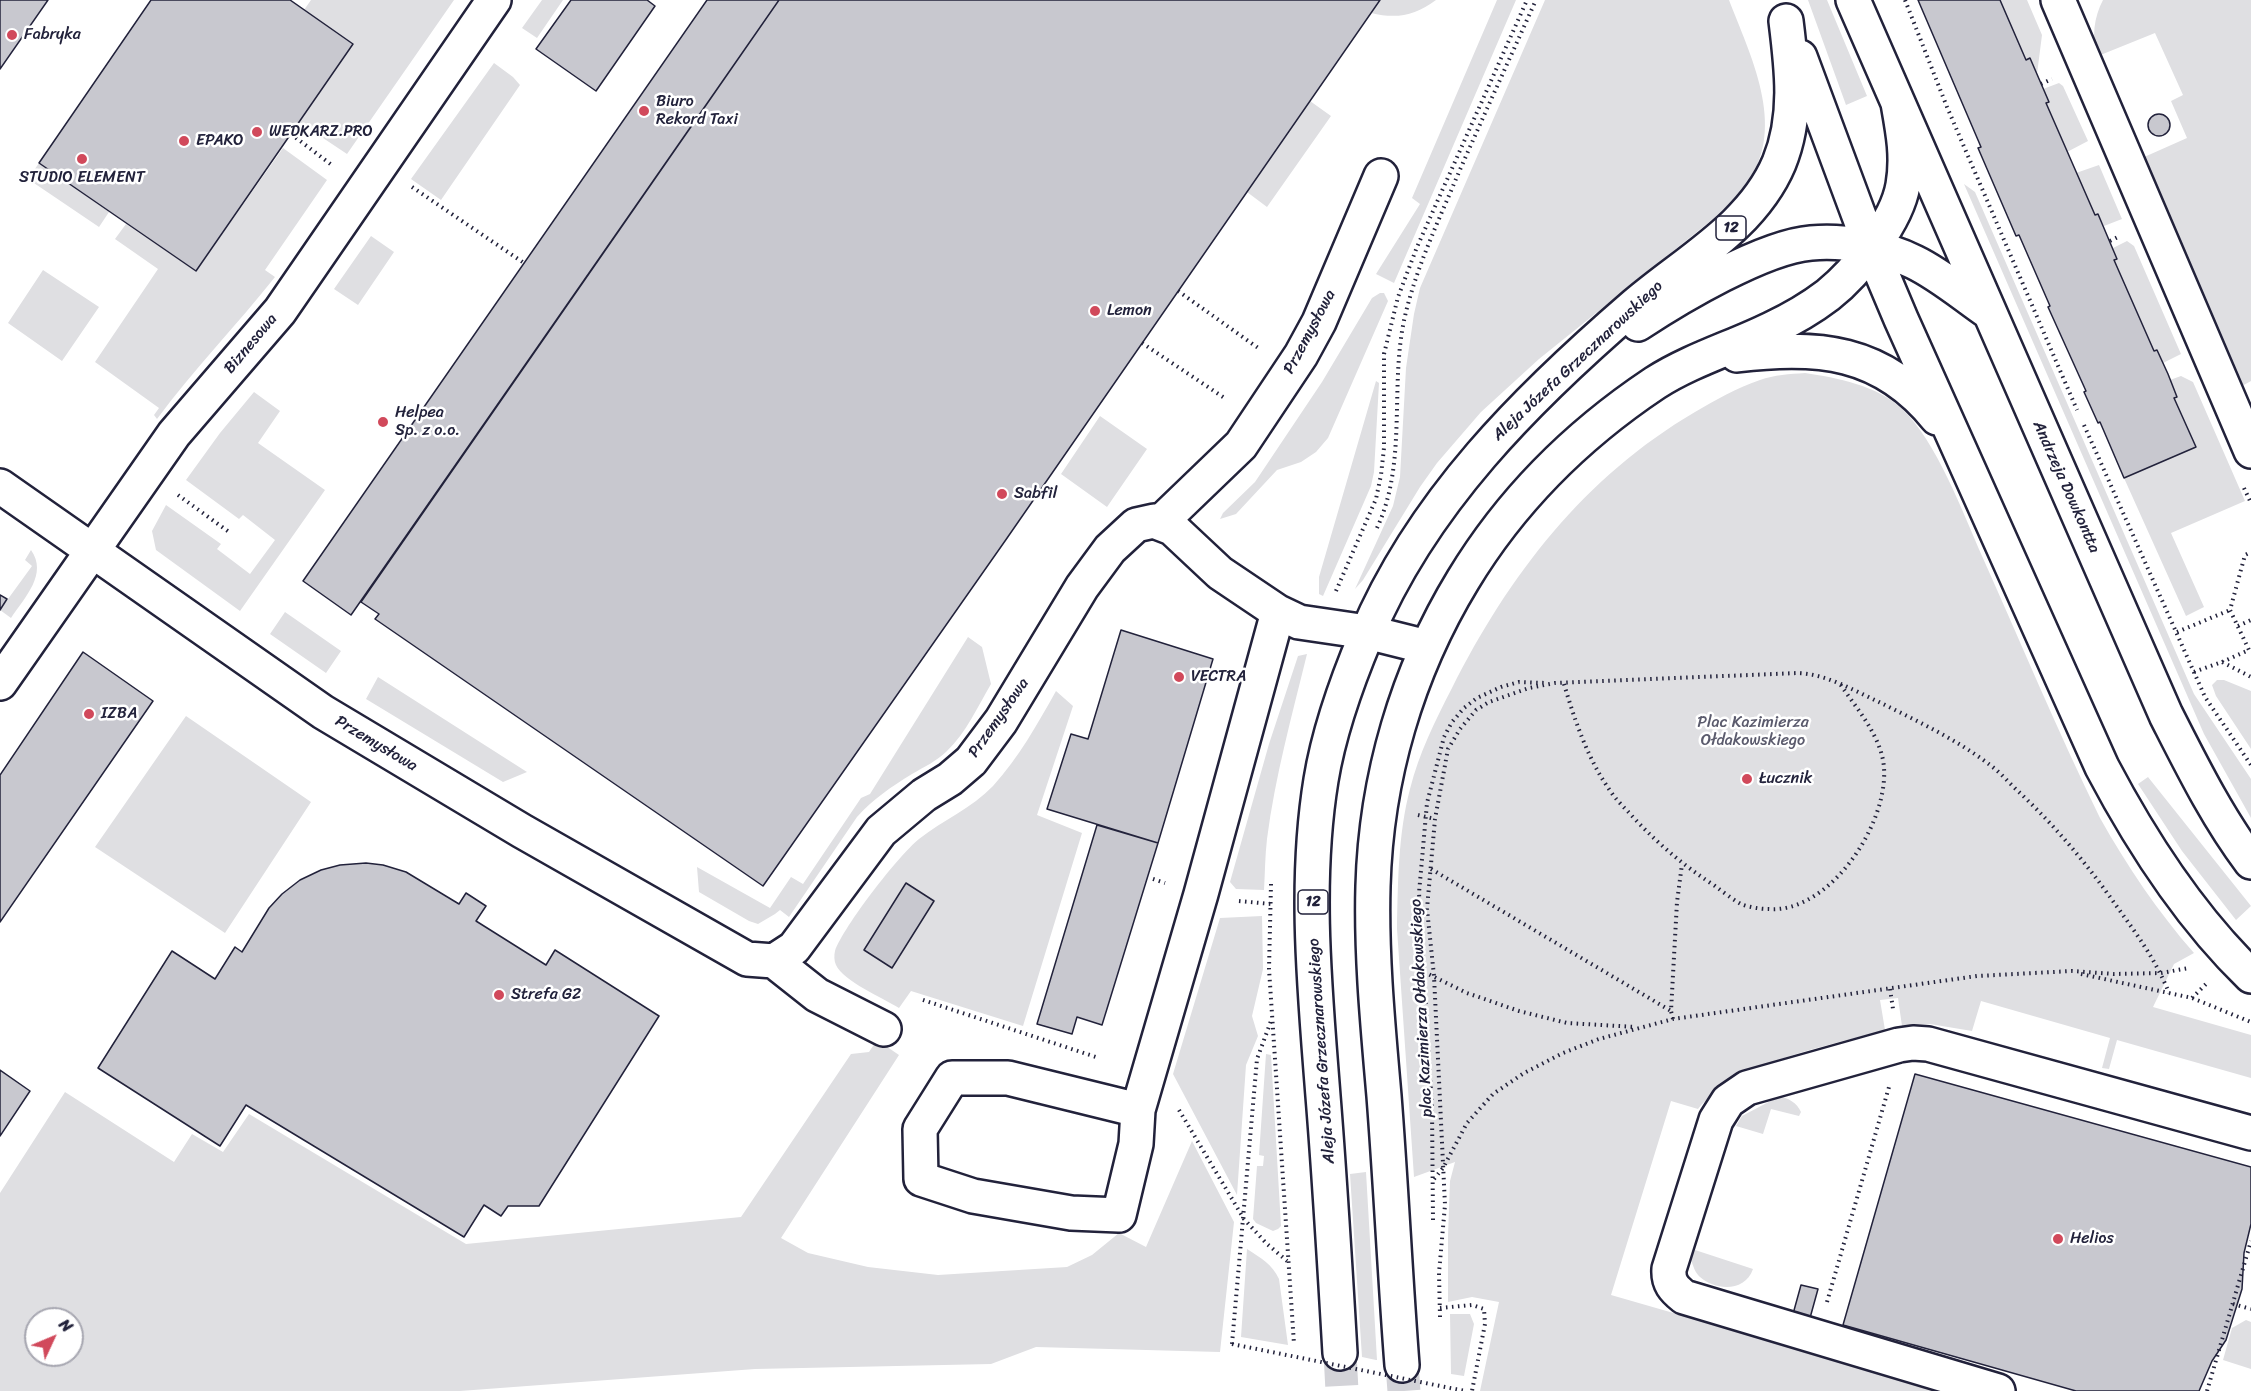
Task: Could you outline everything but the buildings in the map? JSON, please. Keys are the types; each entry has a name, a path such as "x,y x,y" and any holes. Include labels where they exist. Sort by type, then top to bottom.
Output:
{"main road":[{"name":"Biznesowa","path":"0,683 174,434 280,311 494,0"},
{"name":"Andrzeja Dowkontta","path":"1853,0 2166,716 2220,817 2251,862"},
{"path":"2058,0 2251,451"},
{"path":"1782,11 1871,248 2075,710 2124,809 2170,881 2220,943 2251,976"},
{"name":"Aleja Józefa Grzecznarowskiego","path":"1340,1353 1315,974 1314,837 1320,780 1328,747 1367,632 1395,577 1431,517 1499,432 1634,306 1730,230 1766,186 1779,162 1790,121 1792,74 1782,11"},
{"name":"Andrzeja Dowkontta","path":"1871,248 1892,220 1903,187 1906,150 1898,103"},
{"name":"Przemysłowa","path":"0,486 323,712 396,757 728,949 747,959 774,961 786,954 802,939 881,831 924,795 950,779 971,761 1001,721 1082,587 1110,549 1136,525 1154,521 1161,522 1241,445 1319,322 1381,176"},
{"path":"1561,373 1656,312 1737,269 1774,252 1810,243 1841,243 1871,248 1915,262 1991,314"},
{"path":"1402,1365 1376,986 1373,887 1378,824 1391,753 1400,717 1427,647 1484,547 1537,481 1592,429 1653,385 1694,362 1772,329 1798,314 1828,294 1848,276 1871,248"},
{"path":"1694,362 1780,350 1816,351 1851,358 1876,367 1903,384 1926,405 1953,437"},
{"path":"1161,522 1172,528 1220,573 1278,612 1299,622 1367,632 1427,647"},
{"path":"1138,1110 1008,1078 952,1078 920,1129 921,1179 973,1196 1071,1213 1119,1215 1136,1144 1138,1110 1201,894 1278,612"},
{"path":"774,961 817,995 884,1029"},
{"path":"1998,1391 1684,1297 1677,1292 1669,1278 1671,1261 1716,1120 1728,1101 1747,1088 1913,1043 1928,1044 2251,1133"}],"path":[{"path":"1322,626 1376,499 1384,448 1384,354 1398,297 1416,247 1527,0"},
{"path":"1374,534 1387,501 1390,483 1395,447 1400,346 1411,296 1437,225 1536,0"},
{"path":"1905,0 1947,107 2205,697 2251,765"},
{"path":"291,134 336,169"},
{"path":"404,182 524,263"},
{"path":"1178,291 1290,371"},
{"path":"1142,343 1257,420"},
{"path":"170,489 229,532"},
{"path":"2194,672 2250,652 2230,610 2245,555 2251,552"},
{"path":"2177,632 2230,610"},
{"path":"2238,626 2251,620"},
{"path":"2222,662 2251,677"},
{"name":"plac Kazimierza Ołdakowskiego","path":"1440,1319 1441,1233 1445,1205 1434,976 1427,909 1430,869 1440,784 1448,749 1460,729 1476,710 1510,693 1555,683 1798,673 1812,674 1840,684 1936,731 1992,767 2065,838 2095,875 2139,937 2161,973 2169,993"},
{"path":"1432,1231 1434,1179 1419,893 1427,803 1444,737 1452,722 1464,708 1501,687 1519,682 1555,683"},
{"path":"1564,684 1573,715 1595,767 1612,794 1682,864 1743,905 1770,909 1801,905 1823,889 1844,869 1864,843 1874,821 1881,794 1884,768 1870,729 1840,684"},
{"path":"1673,1018 1671,1011 1677,902 1682,864"},
{"path":"1430,869 1671,1011"},
{"path":"1434,1179 1443,1168 1467,1123 1493,1094 1524,1073 1563,1053 1599,1039 1673,1018 1977,976 2072,971 2114,974 2161,973"},
{"path":"2072,971 2192,998 2251,1022"},
{"path":"1424,972 1467,993 1519,1011 1567,1023 1639,1028"},
{"path":"1271,1018 1257,1059 1232,1344 1465,1391"},
{"path":"1817,1337 1890,1084"},
{"path":"2207,1391 2251,1241"},
{"path":"2232,1304 2251,1309"},
{"path":"1440,1308 1472,1305 1484,1309 1485,1324 1472,1391"}],"green space":[{"path":"311,0 454,0 347,154 299,122 353,44 304,10"},
{"path":"542,0 563,0 537,38 522,28"},
{"path":"1380,0 1436,0 1413,13 1389,16 1371,13"},
{"path":"1497,0 1516,0 1394,283 1376,274 1420,204 1412,198"},
{"path":"1545,0 1729,0 1755,67 1761,90 1765,114 1764,137 1759,160 1748,181 1713,219 1539,359 1481,412 1437,463 1355,589 1393,506 1400,477 1406,368 1420,288"},
{"path":"1808,0 1827,0 1867,96 1846,105"},
{"path":"2000,0 2027,0 2042,35 2037,74 2030,58 2026,60"},
{"path":"2103,0 2251,0 2251,381 2242,386 2142,158 2187,138 2171,101 2183,95 2155,33 2098,56 2094,28"},
{"path":"494,63 520,85 441,200 411,179"},
{"path":"2059,83 2063,86 2088,141 2067,152 2046,103 2049,102 2043,89"},
{"path":"1310,101 1331,116 1267,207 1247,192"},
{"path":"283,148 327,180 265,270 275,277 157,419 154,415 159,408 95,362 158,269 115,239 126,224 196,271"},
{"path":"39,163 109,212 99,227 28,179"},
{"path":"2099,165 2122,219 2104,226 2098,214 2095,215 2076,173"},
{"path":"1964,184 1975,192 2194,694 2251,779 2251,818 2204,734"},
{"path":"371,236 394,252 358,305 334,289"},
{"path":"2127,241 2134,246 2181,354 2163,363 2157,350 2154,351 2114,260 2117,258 2113,248"},
{"path":"43,270 99,307 62,361 8,323"},
{"path":"1384,293 1388,301 1328,438 1316,452 1301,462 1277,470 1236,514 1220,519 1223,513 1255,482 1322,382 1372,298"},
{"name":"Plac Kazimierza Ołdakowskiego","path":"1805,373 1843,380 1881,394 1902,409 1926,439 1957,499 2054,720 2100,818 2144,888 2194,953 2174,964 2153,1007 2251,1035 2251,1078 2117,1040 2109,1069 2102,1068 2110,1038 1981,1001 1972,1031 1930,1024 1902,1026 1898,998 1880,1000 1885,1030 1810,1050 1759,1067 1715,1093 1698,1109 1671,1101 1611,1295 1944,1391 1480,1391 1499,1302 1472,1297 1448,1302 1450,1181 1455,1162 1414,1177 1397,929 1401,841 1406,806 1418,763 1446,700 1498,606 1553,532 1584,498 1655,438 1695,412 1734,390 1760,380"},
{"path":"2181,376 2193,382 2245,501 2171,533 2204,607 2186,616 2124,478 2196,447 2174,398 2177,396 2170,380"},
{"path":"1376,381 1379,383 1374,472 1371,486 1323,596 1319,594 1319,577"},
{"path":"254,392 280,411 258,443 325,490 240,611 156,550 152,531 166,505 221,544 217,549 250,574 275,540 243,515 239,519 186,480 220,433"},
{"path":"1100,416 1147,449 1107,507 1061,474"},
{"path":"31,550 36,559 36,577 28,594 11,618 0,610 32,566 25,560"},
{"path":"285,612 341,651 326,673 270,634"},
{"path":"968,637 982,647 991,684 966,728 943,755 890,789 857,817 789,917 780,910 758,924 699,892 697,867 770,908 791,877 803,884 861,798 870,794"},
{"path":"1307,654 1275,793 1267,839 1264,890 1236,889 1230,882 1269,744 1298,656"},
{"path":"378,677 527,772 503,782 366,699"},
{"path":"2217,680 2224,680 2251,691 2251,749 2216,696 2212,685"},
{"path":"1056,691 1073,706 1037,815 1082,833 1023,1026 911,991 899,1008 855,983 840,971 835,963 834,954 840,940 860,909 898,860 919,839 976,801 993,786 1035,728"},
{"path":"186,716 311,802 225,933 95,847"},
{"path":"2148,777 2251,906 2236,920 2182,851 2138,784"},
{"path":"1262,916 1263,969 1252,1016 1258,1036 1246,1065 1237,1195 1173,1074 1220,918"},
{"path":"877,1040 899,1055 781,1238 808,1253 868,1267 938,1275 1067,1267 1092,1255 1119,1233 1146,1247 1192,1141 1234,1222 1220,1352 1036,1347 991,1364 755,1369 460,1391 0,1391 0,1193 65,1092 174,1162 192,1134 223,1152 249,1114 466,1244 741,1217 851,1054 869,1052"},
{"path":"1266,1054 1271,1055 1281,1226 1273,1231 1256,1223 1253,1219 1257,1166 1263,1166 1264,1156 1259,1155"},
{"path":"1778,1097 1795,1103 1801,1112 1799,1116 1771,1109 1763,1134 1736,1126 1742,1116"},
{"path":"1366,1172 1377,1360 1362,1357 1350,1174"},
{"path":"1247,1249 1269,1265 1279,1279 1288,1345 1241,1337"},
{"path":"1695,1250 1753,1269 1744,1282 1737,1285 1722,1287 1714,1285 1700,1277 1695,1271 1691,1260"},
{"path":"1450,1314 1470,1314 1474,1324 1464,1376 1451,1374"},
{"path":"2246,1320 2251,1322 2251,1369 2223,1360 2232,1328"}],"tunnel":[{"path":"1340,1353 1342,1391"},
{"path":"1402,1365 1404,1391"}],"place":[{"name":"Fabryka","path":"12,35"},
{"name":"Biuro Rekord Taxi","path":"644,111"},
{"name":"WEDKARZ.PRO","path":"257,132"},
{"name":"EPAKO","path":"184,141"},
{"name":"STUDIO ELEMENT","path":"82,159"},
{"name":"Lemon","path":"1095,311"},
{"name":"Helpea Sp. z o.o.","path":"383,422"},
{"name":"Sabfil","path":"1002,494"},
{"name":"VECTRA","path":"1179,677"},
{"name":"IZBA","path":"89,714"},
{"name":"Łucznik","path":"1747,779"},
{"name":"Strefa G2","path":"499,995"},
{"name":"Helios","path":"2058,1239"}]}
